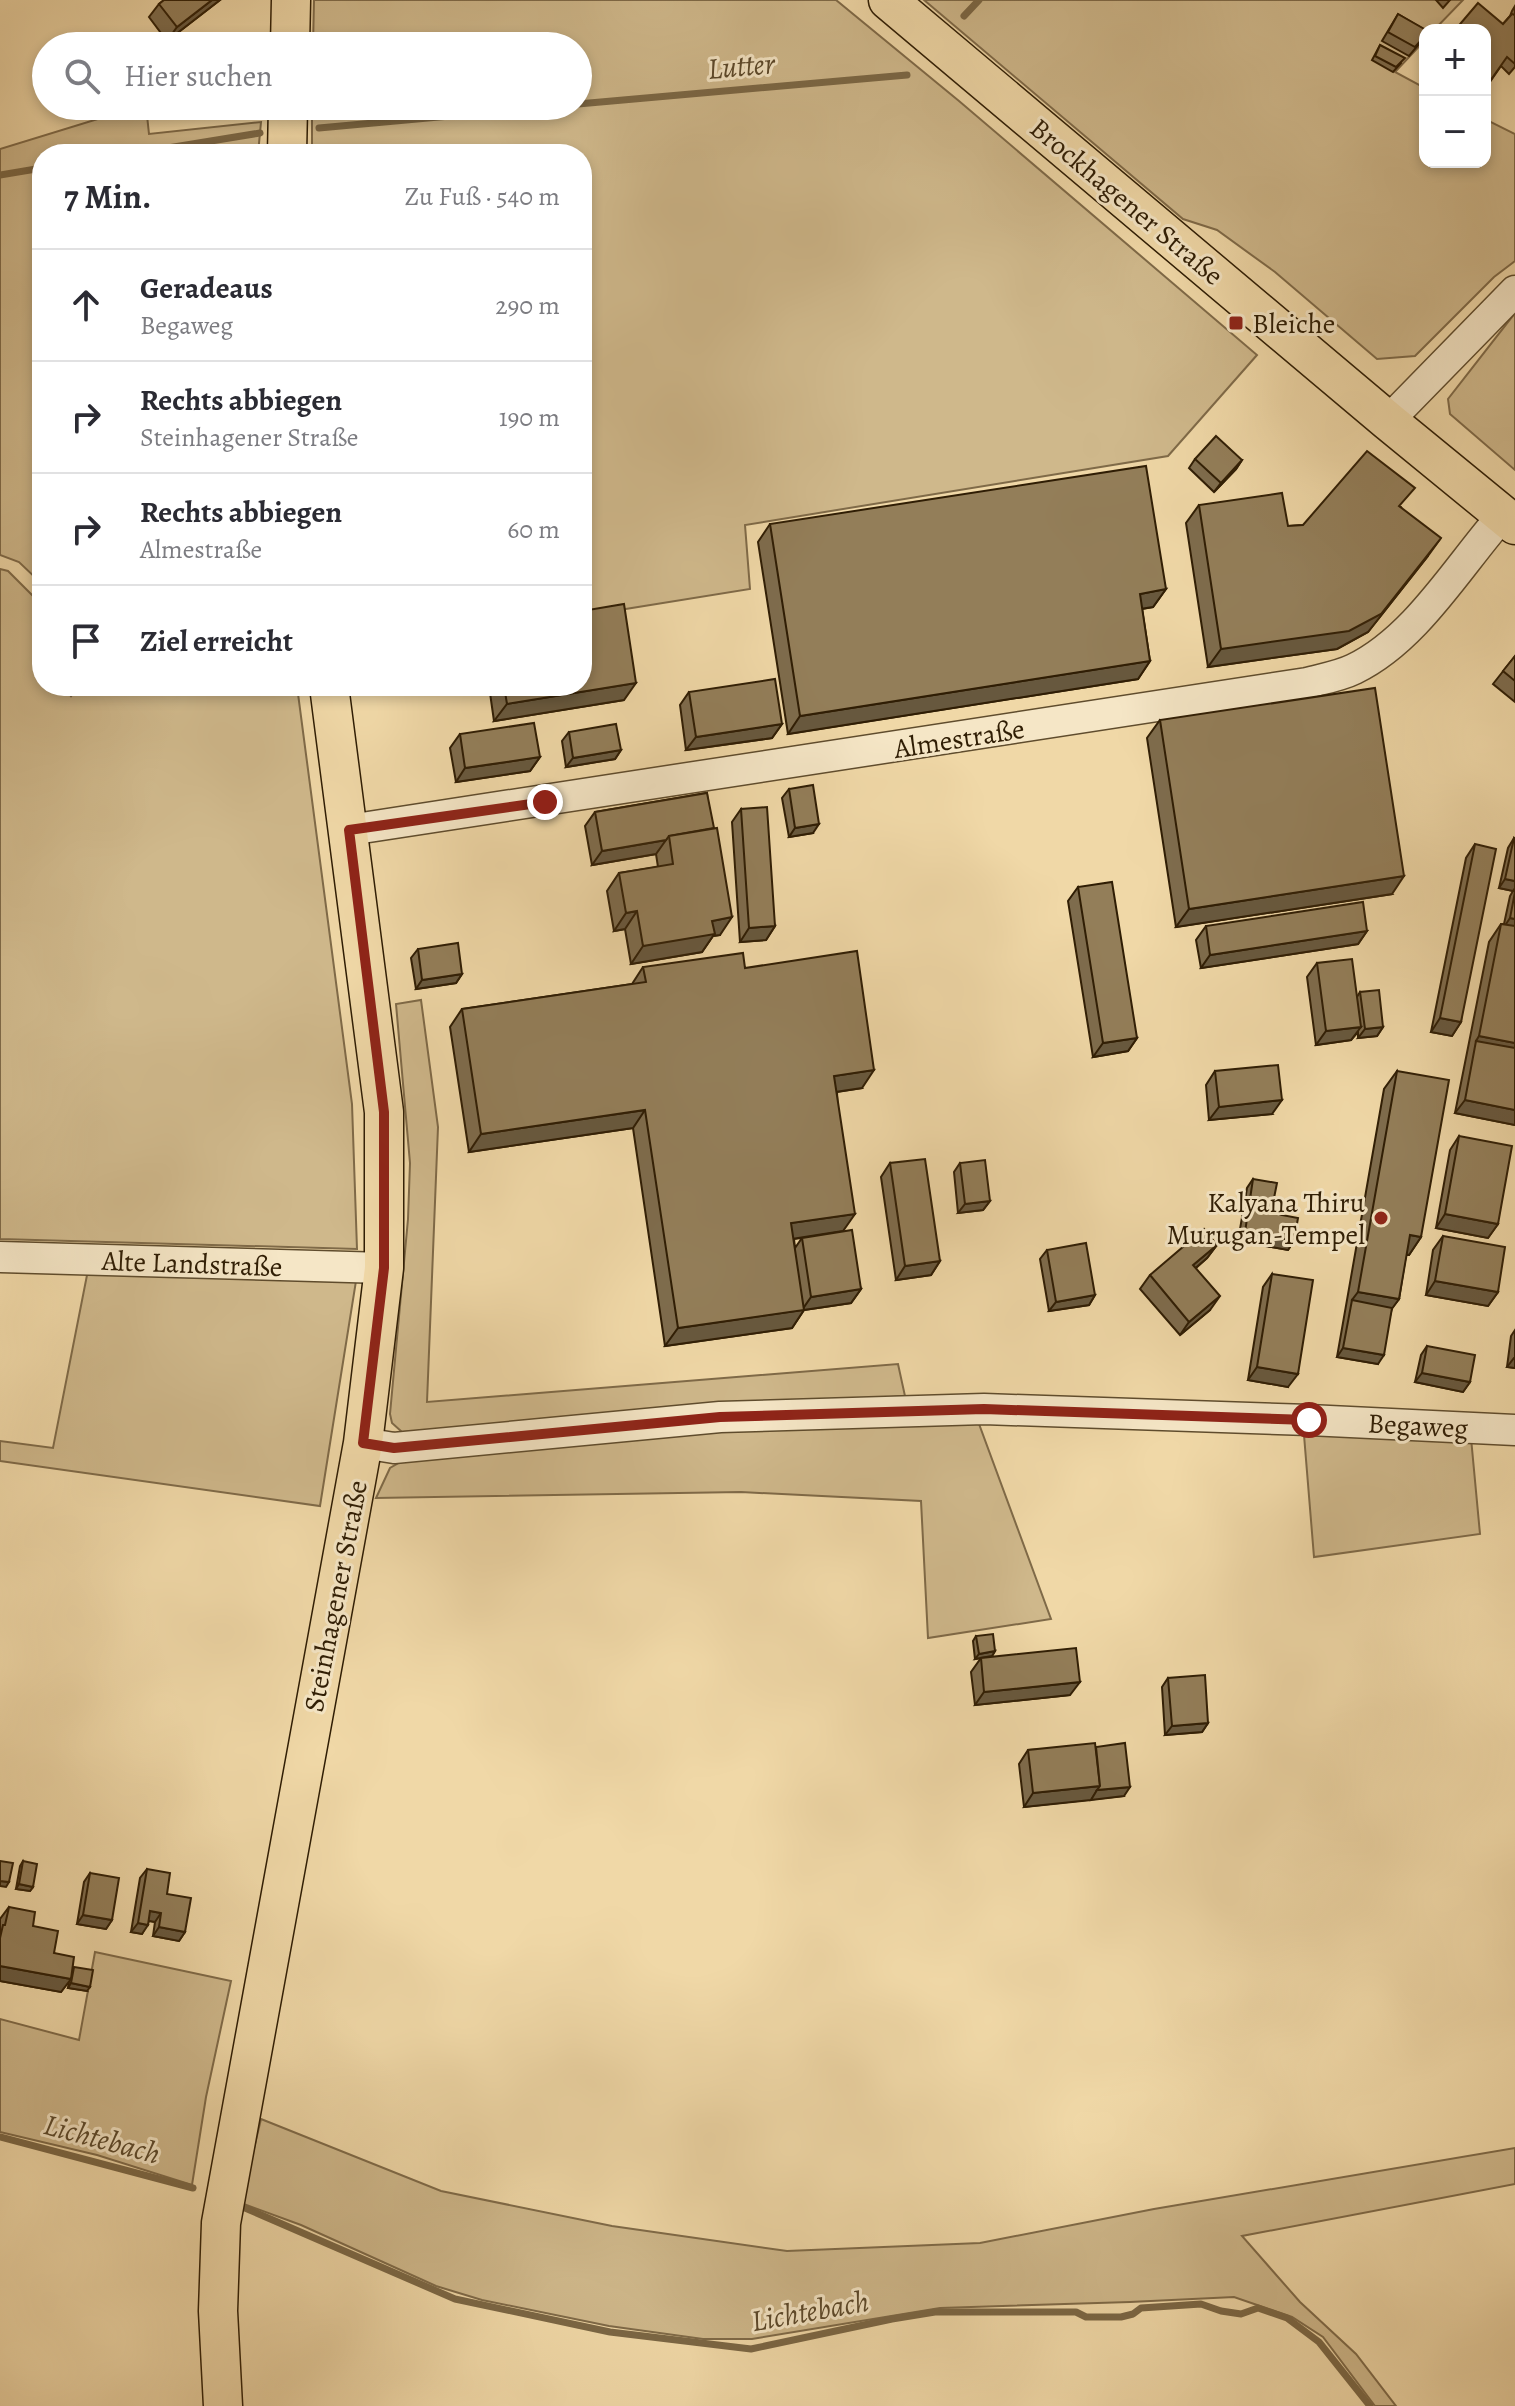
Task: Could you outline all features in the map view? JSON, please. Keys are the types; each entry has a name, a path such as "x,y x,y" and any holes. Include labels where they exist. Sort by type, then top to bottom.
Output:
{"main road":[{"path":"290,32 291,0"},
{"name":"Brockhagener Straße","path":"888,0 1509,520"},
{"path":"287,144 288,120"},
{"name":"Steinhagener Straße","path":"223,2406 218,2311 221,2223 363,1443 384,1268 384,1112 330,696"}],"street":[{"path":"1388,421 1515,291"},
{"name":"Almestraße","path":"349,830 1307,683 1352,670 1388,649 1509,520"},
{"name":"Alte Landstraße","path":"0,1257 384,1268"},
{"name":"Begaweg","path":"363,1443 394,1448 720,1417 984,1409 1515,1430"}],"shaded area":[{"path":"314,0 836,0 1257,355 1168,456 745,525 750,589 592,614 592,144 312,144 312,120 592,120 592,32 313,32"},
{"path":"924,0 1463,0 1440,24 1419,24 1419,46 1395,72 1419,85 1419,168 1491,168 1491,122 1515,134 1515,261 1494,277 1415,356 1377,359 1275,272 1217,230 1183,219"},
{"path":"94,120 148,120 149,134 261,122 259,144 32,144 32,574 19,562 0,555 0,149"},
{"path":"1515,313 1515,470 1450,414 1448,399"},
{"path":"0,569 8,571 32,595 32,696 298,696 352,1104 357,1249 0,1239"},
{"path":"421,1000 438,1127 427,1402 898,1364 905,1396 402,1432 392,1423 390,1414 408,1219 410,1163 396,1004"},
{"path":"88,1270 356,1281 320,1506 0,1461 0,1441 53,1448"},
{"path":"909,1420 979,1424 1051,1619 928,1638 921,1501 741,1492 376,1498 390,1468 404,1460 674,1434"},
{"path":"1304,1435 1471,1438 1480,1534 1314,1557"},
{"path":"95,1952 231,1981 206,2097 192,2185 97,2155 0,2132 0,2019 79,2040"},
{"path":"261,2119 441,2191 612,2226 787,2251 980,2243 1154,2209 1515,2148 1515,2184 1242,2236 1300,2302 1356,2354 1396,2406 1375,2406 1323,2337 1292,2317 1234,2297 940,2308 752,2339 703,2339 609,2326 482,2300 436,2286 301,2225 241,2203"}],"building":[{"path":"164,0 212,0 177,27 159,4"},
{"path":"1478,3 1503,24 1512,14 1515,15 1515,64 1507,57 1491,80 1491,24 1460,24"},
{"path":"1398,14 1419,26 1419,43 1415,47 1388,32"},
{"path":"1380,45 1405,58 1396,67 1375,56"},
{"path":"1216,436 1242,460 1221,483 1195,459"},
{"path":"1367,451 1415,488 1399,506 1441,538 1381,614 1349,631 1221,649 1199,505 1282,493 1288,526 1303,525"},
{"path":"1146,466 1166,589 1140,594 1150,661 800,716 770,524"},
{"path":"624,604 636,683 592,690 592,609"},
{"path":"1515,656 1515,681 1503,671"},
{"path":"775,679 782,724 696,737 689,692"},
{"path":"1375,688 1404,876 1189,909 1160,720"},
{"path":"506,696 556,696 507,704"},
{"path":"534,723 540,757 465,768 460,734"},
{"path":"616,724 621,750 573,758 569,732"},
{"path":"813,785 819,824 795,828 789,789"},
{"path":"707,793 714,828 602,851 595,812"},
{"path":"767,807 775,926 749,928 741,809"},
{"path":"717,828 732,917 712,921 715,934 643,946 637,911 626,913 619,873 673,864 669,836"},
{"path":"1515,839 1515,881 1505,879"},
{"path":"1475,844 1496,849 1461,1022 1440,1018"},
{"path":"1112,882 1137,1038 1103,1043 1078,887"},
{"path":"1515,892 1515,919 1510,918"},
{"path":"1363,902 1367,931 1210,955 1206,926"},
{"path":"1501,924 1515,926 1515,1043 1479,1036"},
{"path":"458,943 462,974 422,980 418,949"},
{"path":"857,951 874,1070 834,1076 855,1214 791,1223 804,1310 678,1328 645,1110 481,1134 462,1009 646,982 643,967 743,953 745,968"},
{"path":"1352,959 1361,1027 1326,1031 1317,963"},
{"path":"1379,990 1383,1027 1365,1029 1360,992"},
{"path":"1476,1041 1515,1048 1515,1110 1465,1100"},
{"path":"1278,1065 1282,1100 1219,1107 1215,1071"},
{"path":"1397,1071 1449,1080 1421,1237 1410,1235 1399,1299 1358,1292"},
{"path":"1459,1136 1512,1146 1498,1224 1445,1214"},
{"path":"925,1159 940,1261 905,1266 890,1163"},
{"path":"985,1160 990,1201 965,1204 960,1163"},
{"path":"1253,1179 1277,1183 1271,1213 1298,1218 1294,1241 1245,1232"},
{"path":"1204,1229 1217,1245 1193,1265 1220,1296 1189,1322 1150,1275"},
{"path":"852,1230 861,1289 811,1297 802,1238"},
{"path":"1443,1236 1505,1247 1498,1292 1435,1281"},
{"path":"1086,1243 1095,1295 1056,1302 1047,1250"},
{"path":"1272,1274 1313,1280 1298,1374 1257,1367"},
{"path":"1352,1300 1392,1308 1384,1355 1343,1348"},
{"path":"1427,1346 1475,1355 1470,1382 1422,1373"},
{"path":"993,1634 995,1651 979,1654 976,1636"},
{"path":"1076,1648 1080,1682 984,1692 981,1658"},
{"path":"1205,1675 1208,1723 1172,1726 1168,1678"},
{"path":"1095,1743 1100,1786 1033,1793 1028,1750"},
{"path":"1125,1743 1130,1787 1097,1790 1100,1786 1096,1747"},
{"path":"0,1861 13,1863 9,1882 0,1881"},
{"path":"23,1861 37,1864 33,1887 19,1884"},
{"path":"147,1869 170,1873 167,1894 191,1898 185,1932 159,1927 161,1913 150,1911 148,1925 138,1923"},
{"path":"90,1873 119,1878 112,1920 83,1915"},
{"path":"9,1907 35,1912 33,1926 58,1931 54,1953 74,1957 71,1979 0,1966 0,1938"},
{"path":"74,1967 93,1970 90,1987 71,1983"}],"waterway":[{"name":"Lutter","path":"964,16 979,0"},
{"name":"Lutter","path":"592,103 907,75"},
{"name":"Lutter","path":"319,128 407,120"},
{"name":"Lutter","path":"192,144 260,133"},
{"name":"Lutter","path":"0,175 32,170"},
{"name":"Lichtebach","path":"0,2137 193,2188"},
{"name":"Lichtebach","path":"238,2205 455,2299 610,2332 751,2349 935,2312 1076,2312 1086,2317 1121,2317 1141,2308 1201,2304 1241,2314 1258,2308 1287,2318 1319,2342 1370,2406"}],"place":[{"name":"Bleiche","path":"1236,323"},
{"name":"Kalyana Thiru Murugan-Tempel","path":"1381,1218"}],"route":[{"path":"545,802 349,830 384,1112 384,1268 363,1443 394,1448 720,1417 984,1409 1309,1420"}]}
